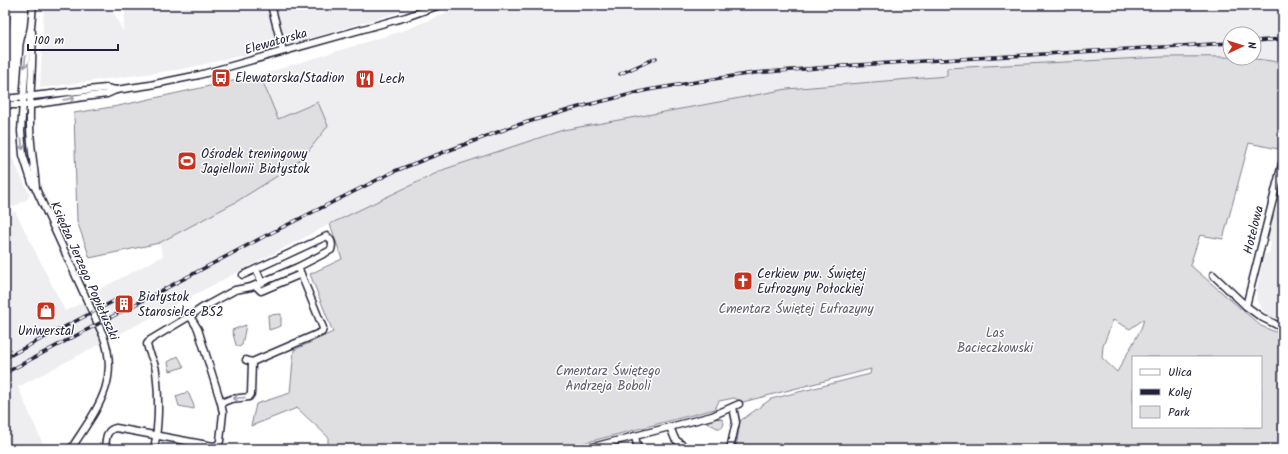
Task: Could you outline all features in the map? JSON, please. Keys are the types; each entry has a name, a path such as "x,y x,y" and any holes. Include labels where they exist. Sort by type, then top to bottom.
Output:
{"street":[{"name":"Księdza Jerzego Popiełuszki","path":"33,5 31,27 27,45 23,97 21,131 23,155 32,183 103,335 108,356 109,372 103,396 71,449"},
{"path":"271,5 283,51"},
{"name":"Elewatorska","path":"5,105 23,105 108,94 116,90 164,83 200,75 440,5"},
{"name":"Księdza Jerzego Popiełuszki","path":"31,27 33,60 30,104 30,147 36,173 36,189"},
{"name":"Elewatorska","path":"5,99 106,88 116,90"},
{"name":"Hotelowa","path":"1246,306 1283,160"},
{"path":"154,449 158,422 156,370 147,344 150,340 202,308 235,290 256,286 331,250 333,246 330,239 326,236 243,275"},
{"path":"221,403 231,399 249,397 252,394 249,361 322,332 323,328 298,267"},
{"path":"256,269 262,283"},
{"path":"256,286 261,291 300,274"},
{"path":"1213,275 1246,306 1261,317 1283,328"},
{"path":"105,449 108,432 111,429 116,428 157,435 198,446 218,445 220,441 223,413 221,403 198,329 190,316"},
{"path":"585,449 712,416 739,404"},
{"path":"730,449 736,422 733,407"},
{"path":"670,427 675,439 687,449"},
{"path":"635,436 637,446 636,449"}],"shaded area":[{"path":"44,5 110,5 123,31 126,5 423,5 287,45 183,69 40,88"},
{"path":"466,5 1283,5 1283,62 1262,59 1262,26 1222,26 1222,57 948,68 948,76 787,89 563,130 440,172 330,224 18,387 45,449 33,449 29,446 5,442 5,217 15,211 65,311 82,303 90,294 163,256 159,243 236,202 290,168 306,154 328,127 318,102 278,119 260,75 405,30"},
{"path":"5,113 12,121 12,157 30,195 26,200 5,211"},
{"path":"1273,210 1283,212 1283,322 1268,316 1256,299 1264,255 1269,253 1271,244 1268,236"}],"green space":[{"path":"5,10 11,11 9,30 5,30"},
{"path":"1163,57 1222,57 1222,66 1262,66 1262,60 1283,63 1283,150 1249,143 1223,239 1200,235 1190,265 1261,326 1283,335 1283,449 736,449 740,421 771,399 870,374 871,369 743,402 734,398 719,401 715,409 561,449 328,449 328,437 297,408 251,426 256,404 290,393 294,350 333,332 310,274 342,259 330,224 445,169 563,130 787,89 947,76 947,68","holes":["1144,319 1141,329 1117,372 1102,358 1103,346 1113,320 1130,329"]},
{"name":"Ośrodek treningowy Jagiellonii Białystok","path":"260,75 278,119 318,102 328,126 306,154 290,168 236,202 159,243 90,258 77,221 74,113 118,106"},
{"path":"281,314 281,326 269,330 268,315"},
{"path":"246,325 242,345 239,347 236,345 232,330"},
{"path":"178,356 184,367 170,371 168,362"},
{"path":"188,392 194,409 179,406 176,396"},
{"path":"714,418 722,419 724,424 722,428 717,428 705,421"}],"railway":[{"path":"1262,40 1283,39"},
{"path":"5,373 265,236 395,171 514,126 579,107 648,90 754,73 856,65 1222,43"},
{"path":"620,74 656,58"},
{"path":"5,358 116,300"}],"place":[{"name":"Elewatorska/Stadion","path":"221,78"},
{"name":"Lech","path":"365,79"},
{"name":"Ośrodek treningowy Jagiellonii Białystok","path":"187,161"},
{"name":"Cerkiew pw. Świętej Eufrozyny Połockiej","path":"743,281"},
{"name":"Białystok Starosielce BS2","path":"124,304"},
{"name":"Uniwerstal","path":"46,311"}],"park label":[{"name":"Cmentarz Świętej Eufrazyny","path":"796,309"},
{"name":"Las Bacieczkowski","path":"995,340"},
{"name":"Cmentarz Świętego Andrzeja Boboli","path":"608,378"}]}
